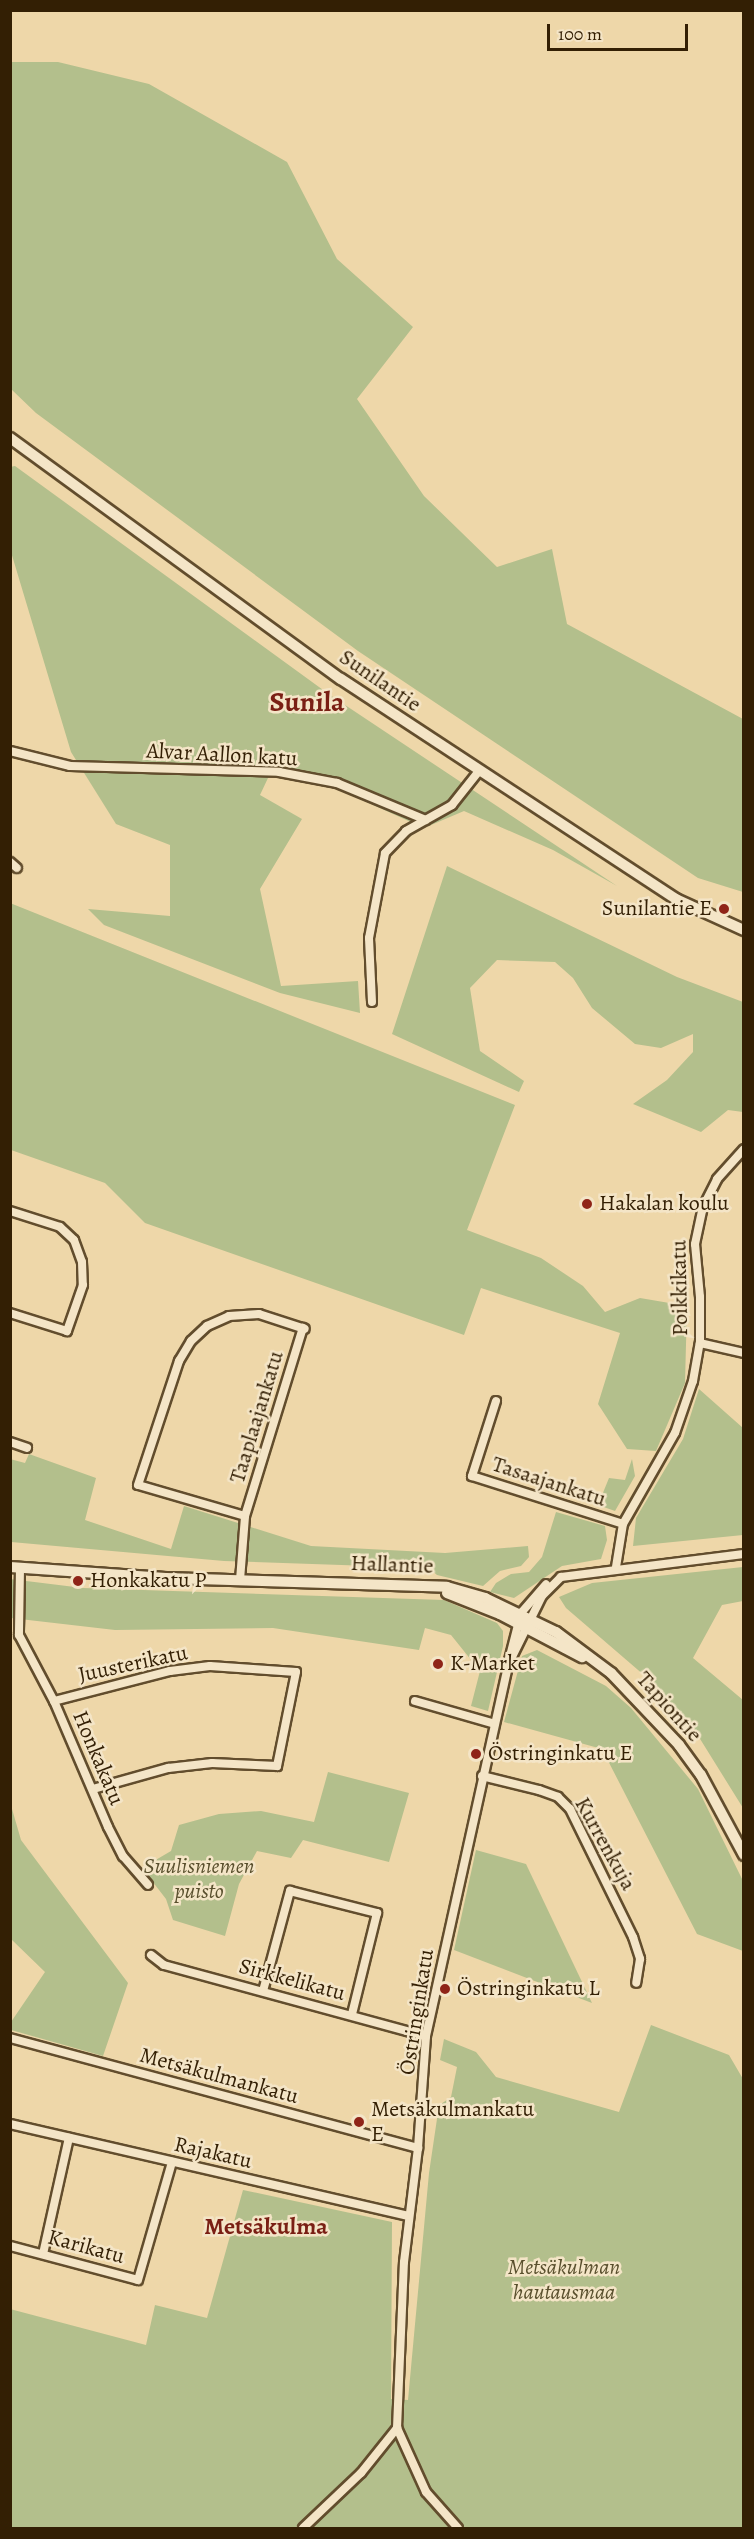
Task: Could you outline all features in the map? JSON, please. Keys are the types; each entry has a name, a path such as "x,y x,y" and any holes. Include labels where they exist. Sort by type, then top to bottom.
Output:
{"street":[{"name":"Sunilantie","path":"10,438 341,679 676,900 744,930"},
{"name":"Alvar Aallon katu","path":"10,751 70,766 279,772 337,783 426,820"},
{"path":"372,1002 369,938 385,853 406,831 452,805 479,771"},
{"name":"Poikkikatu","path":"616,1567 623,1524 675,1433 693,1381 700,1343 696,1236 717,1179 744,1149"},
{"path":"10,1211 60,1227 74,1240 82,1263 83,1285 66,1331 10,1312"},
{"name":"Taaplaajankatu","path":"240,1580 246,1516 304,1329 259,1314 229,1316 207,1326 191,1341 179,1361 138,1485 246,1516"},
{"path":"700,1343 744,1353"},
{"name":"Tasaajankatu","path":"496,1401 472,1476 623,1524"},
{"path":"10,1443 27,1448"},
{"path":"524,1620 542,1596 561,1577 616,1567 744,1554"},
{"name":"Hallantie","path":"15,1568 240,1580 418,1586 457,1596 524,1620"},
{"name":"Honkakatu","path":"15,1568 19,1635 54,1701 123,1856 148,1885"},
{"name":"Östringinkatu","path":"397,2428 409,2216 418,2148 426,2036 508,1665 524,1620"},
{"name":"Tapiontie","path":"524,1620 622,1684 701,1775 744,1855"},
{"name":"Juusterikatu","path":"54,1701 170,1671 210,1666 296,1672 277,1766 212,1763 168,1768 93,1788"},
{"path":"415,1701 495,1724"},
{"name":"Kurrenkuja","path":"482,1776 558,1797 570,1809 633,1937 640,1959 636,1983"},
{"path":"262,1991 290,1891 366,1910 377,1913 352,2014"},
{"name":"Sirkkelikatu","path":"151,1955 164,1965 352,2014 426,2036"},
{"name":"Metsäkulmankatu","path":"10,2038 418,2148"},
{"name":"Rajakatu","path":"10,2124 409,2216"},
{"path":"43,2254 69,2138"},
{"name":"Karikatu","path":"10,2246 138,2280 172,2162"},
{"path":"303,2529 361,2473 397,2428 426,2492 458,2529"}],"green space":[{"path":"10,62 58,62 149,84 287,162 337,259 413,327 357,399 424,496 497,567 552,549 567,624 743,719 743,892 698,878 358,651 36,413 11,389"},
{"path":"15,466 330,695 617,886 553,850 464,811 424,828 276,761 260,795 302,819 260,889 281,986 358,981 360,1013 280,993 104,925 88,909 170,916 170,845 116,824 71,752 11,552 10,467"},
{"path":"447,866 677,977 743,1002 743,1112 728,1110 701,1132 633,1104 667,1080 693,1052 693,1034 661,1048 635,1044 592,1008 573,978 555,962 497,960 470,988 480,1051 524,1081 519,1092 392,1034"},
{"path":"10,903 515,1105 467,1230 541,1258 583,1286 605,1312 640,1298 687,1306 685,1383 656,1451 627,1449 598,1404 620,1333 481,1288 464,1335 145,1223 105,1183 11,1150"},
{"path":"699,1389 743,1428 743,1535 633,1546 636,1518 683,1439"},
{"path":"29,1454 96,1478 85,1520 171,1549 184,1506 311,1546 445,1553 528,1546 529,1557 521,1566 500,1571 483,1586 437,1575 429,1568 224,1561 11,1542 10,1459 25,1463"},
{"path":"632,1459 635,1476 615,1511 598,1505 609,1478 625,1480"},
{"path":"556,1512 605,1526 607,1540 601,1559 562,1566 514,1598 490,1592 496,1583 511,1574 529,1572 542,1557"},
{"path":"743,1567 743,1601 722,1605 693,1658 743,1700 743,1808 697,1734 652,1682 566,1608 559,1597 592,1583"},
{"path":"10,1579 83,1588 444,1600 497,1623 503,1631 503,1646 488,1711 471,1706 480,1671 451,1635 425,1628 419,1650 273,1628 115,1630 11,1618"},
{"path":"537,1650 606,1686 631,1708 698,1789 743,1881 743,1951 697,1934 602,1749 504,1722 522,1656"},
{"name":"Suulisniemen puisto","path":"328,1772 409,1793 389,1862 303,1840 291,1858 257,1851 239,1884 225,1936 173,1920 166,1899 142,1868 171,1851 179,1825 219,1814 261,1811 314,1822"},
{"path":"10,1802 21,1840 128,1983 103,2056 11,2030 11,2022 45,1972 11,1939"},
{"path":"476,1850 526,1864 592,2003 454,1950"},
{"name":"Metsäkulman hautausmaa","path":"651,2025 729,2055 743,2079 743,2528 11,2528 10,2309 146,2345 155,2305 207,2318 243,2190 392,2222 391,2399 408,2400 429,2173 438,2112 441,2104 451,2097 457,2067 440,2060 444,2039 476,2052 496,2077 619,2112"}],"place":[{"name":"Sunilantie E","path":"724,909"},
{"name":"Hakalan koulu","path":"587,1204"},
{"name":"Honkakatu P","path":"78,1581"},
{"name":"K-Market","path":"438,1664"},
{"name":"Östringinkatu E","path":"476,1754"},
{"name":"Östringinkatu L","path":"445,1989"},
{"name":"Metsäkulmankatu E","path":"359,2122"}],"district":[{"name":"Sunila","path":"307,702"},
{"name":"Metsäkulma","path":"266,2227"}]}
